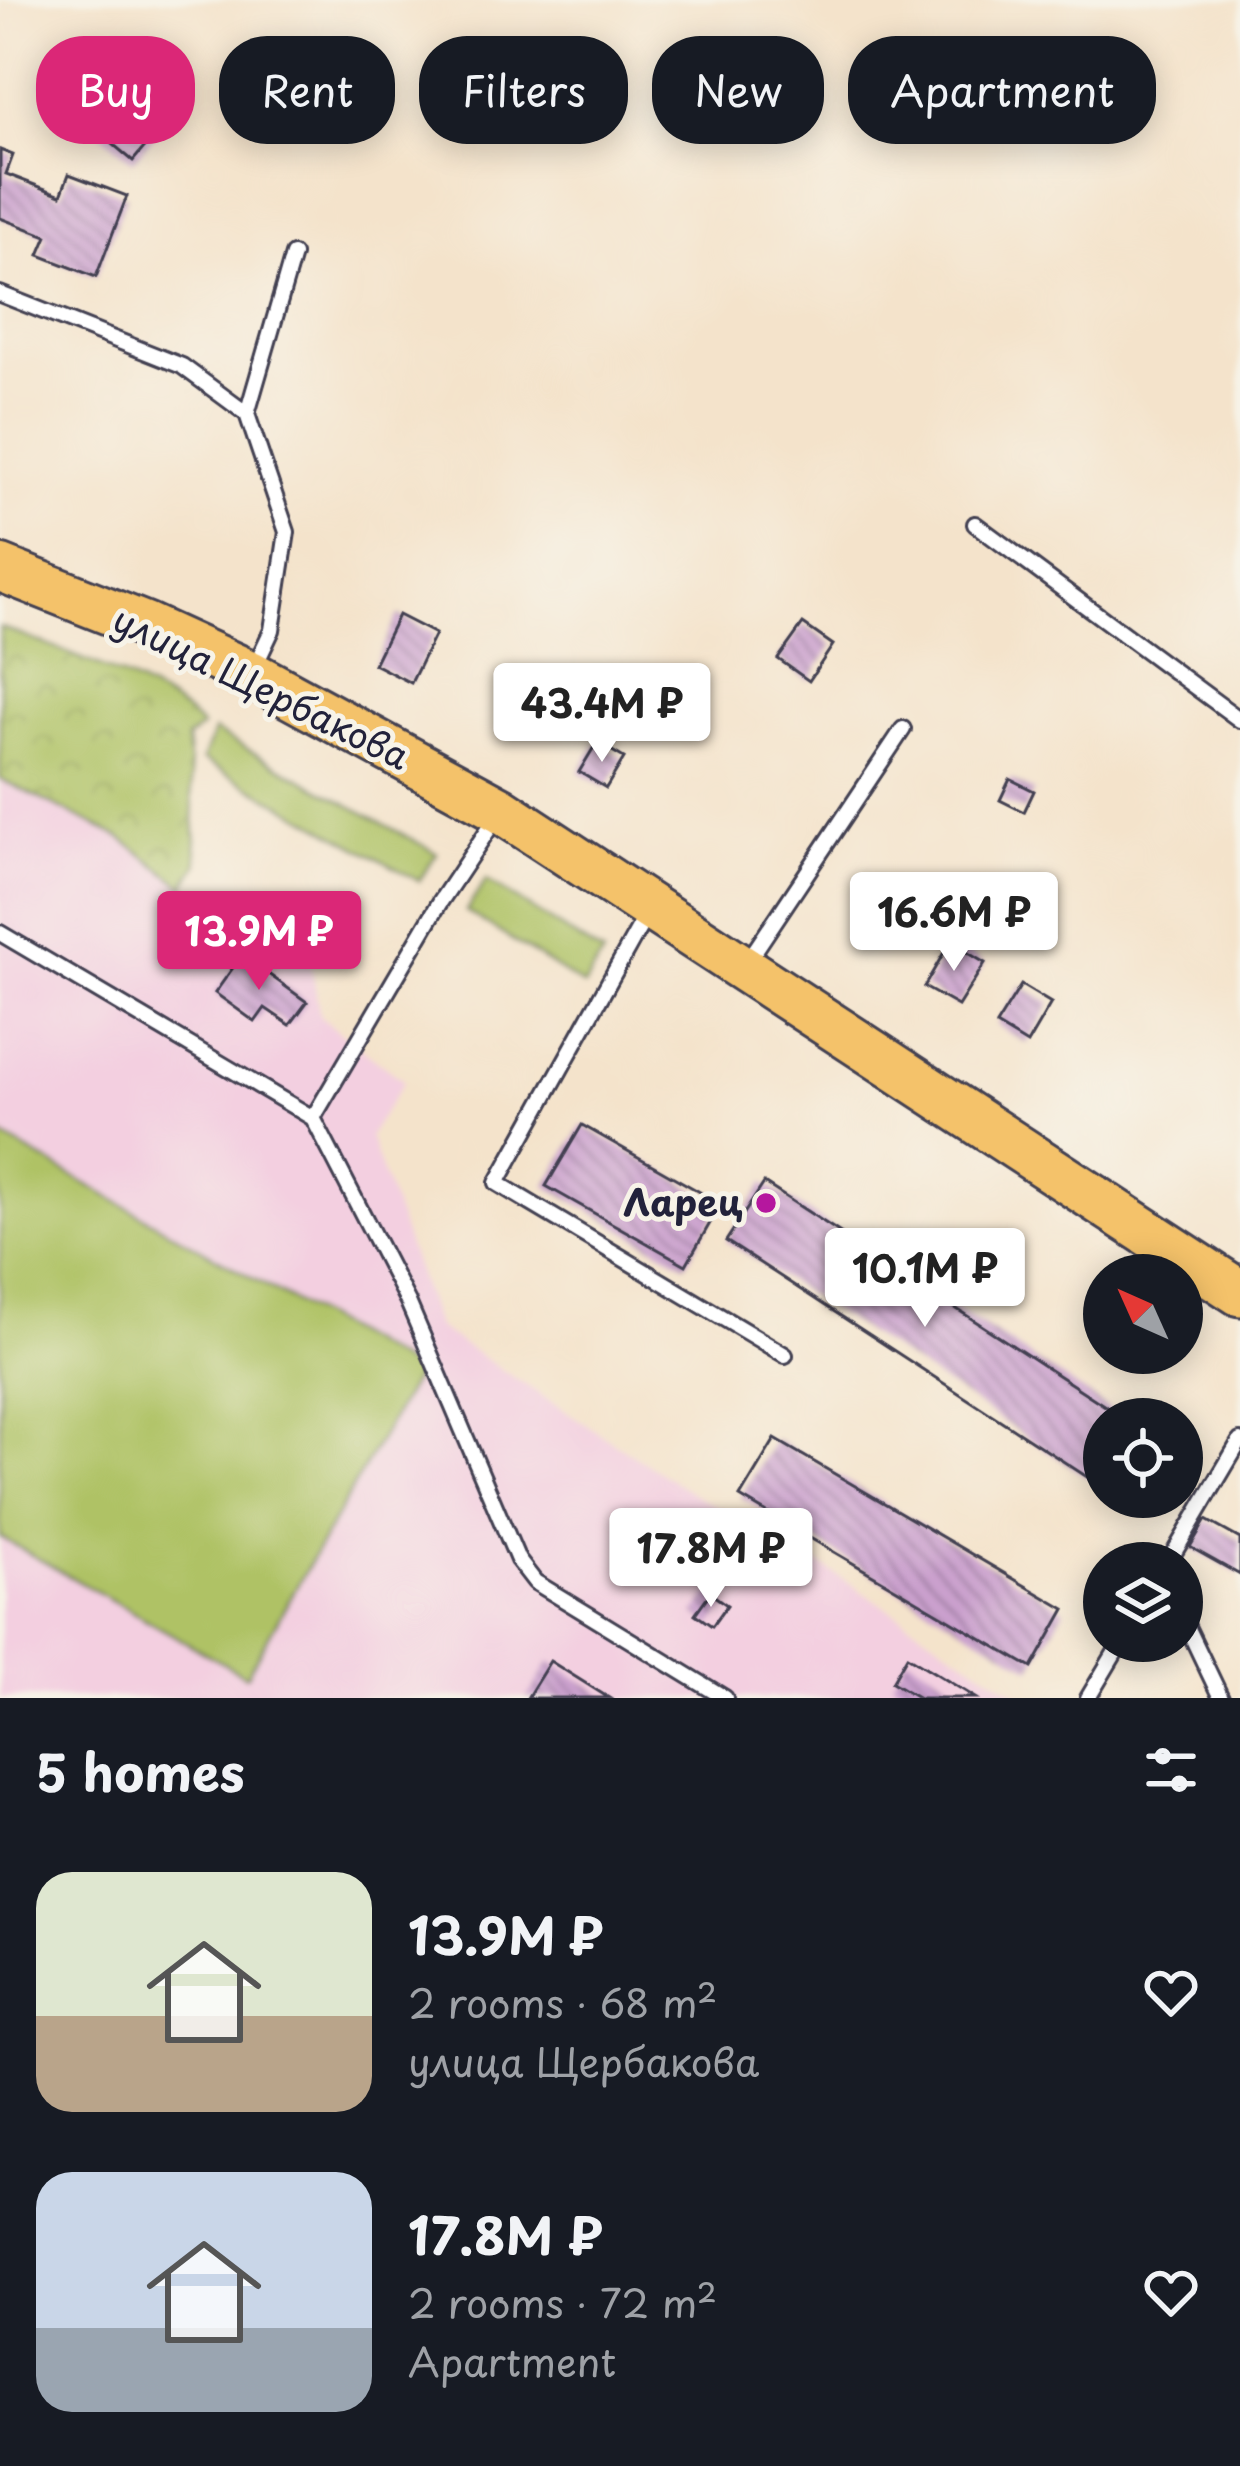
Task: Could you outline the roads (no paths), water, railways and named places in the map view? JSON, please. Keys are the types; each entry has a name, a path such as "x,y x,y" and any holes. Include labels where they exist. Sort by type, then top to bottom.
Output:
{"main road":[{"name":"улица Щербакова","path":"0,568 251,674 500,810 1240,1293"}],"lane":[{"path":"251,674 272,631 287,532 247,413 292,255"},
{"path":"0,294 182,366 247,413"},
{"path":"975,524 1240,720"},
{"path":"743,968 903,729"},
{"path":"313,1118 500,810"},
{"path":"650,908 496,1183 785,1355"},
{"path":"0,933 313,1118 408,1302 518,1560 535,1582 725,1698"},
{"path":"1180,1542 1240,1441"},
{"path":"1203,1660 1221,1698"},
{"path":"1088,1698 1109,1662"}],"place":[{"name":"Ларец","path":"766,1203"}]}
